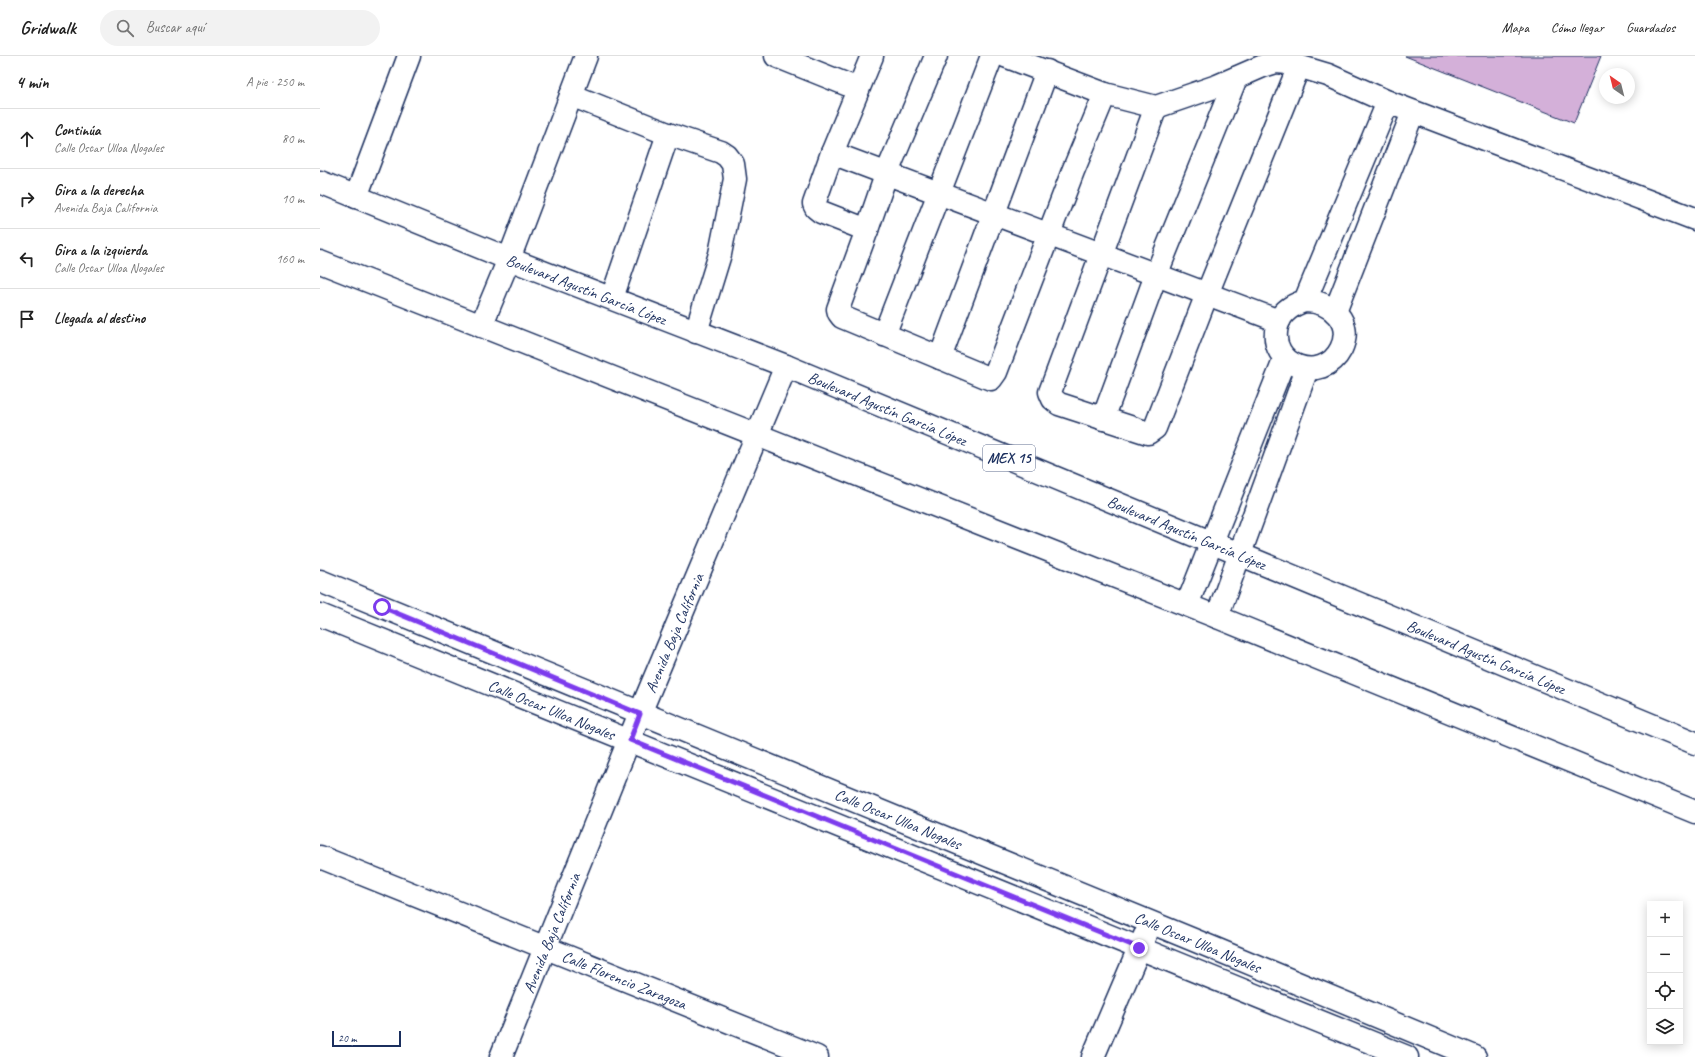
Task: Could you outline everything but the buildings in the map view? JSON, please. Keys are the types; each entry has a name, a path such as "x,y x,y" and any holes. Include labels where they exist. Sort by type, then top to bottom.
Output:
{"street":[{"path":"356,197 409,56"},
{"path":"481,326 509,259 586,56"},
{"path":"776,56 807,62 858,89"},
{"path":"867,230 821,212 814,204 832,153 872,56"},
{"path":"936,56 886,175 838,309 839,314 842,317 987,378 994,376 1048,235 1105,94"},
{"path":"884,335 940,194 992,56"},
{"path":"1005,56 1105,94 1156,107 1276,62 1288,63 1328,75 1413,112 1695,219"},
{"path":"1156,107 1100,254 1050,392 1053,399 1059,404 1148,434 1155,428 1207,294 1299,66"},
{"path":"940,358 1047,71"},
{"path":"1103,419 1156,275 1236,78"},
{"path":"571,95 668,134 721,152 730,159 735,171 730,207 720,254 696,332"},
{"path":"1305,301 1388,102"},
{"path":"1335,312 1413,112"},
{"path":"612,298 668,134"},
{"path":"832,153 886,175 1279,320"},
{"name":"Boulevard Agustín García López","path":"320,182 509,259 786,366 1695,743"},
{"path":"320,262 1187,605 1695,812"},
{"path":"1305,301 1316,301 1327,305 1335,312 1342,321 1344,333 1343,344 1338,355 1329,364 1318,368 1307,369 1295,366 1285,358 1278,347 1275,334 1279,320 1285,311 1294,304 1305,301"},
{"path":"1187,605 1285,358"},
{"name":"Avenida Baja California","path":"501,1057 640,714 786,366"},
{"path":"1217,617 1307,369"},
{"name":"Calle Oscar Ulloa Nogales","path":"320,581 640,714 1150,921 1475,1057"},
{"path":"372,636 382,607"},
{"name":"Calle Oscar Ulloa Nogales","path":"320,615 881,842 1406,1057"},
{"path":"881,842 892,816"},
{"name":"Calle Florencio Zaragoza","path":"320,857 817,1057"},
{"path":"1093,1057 1150,921"}],"route":[{"path":"382,607 640,714 630,740 1139,948"}]}
